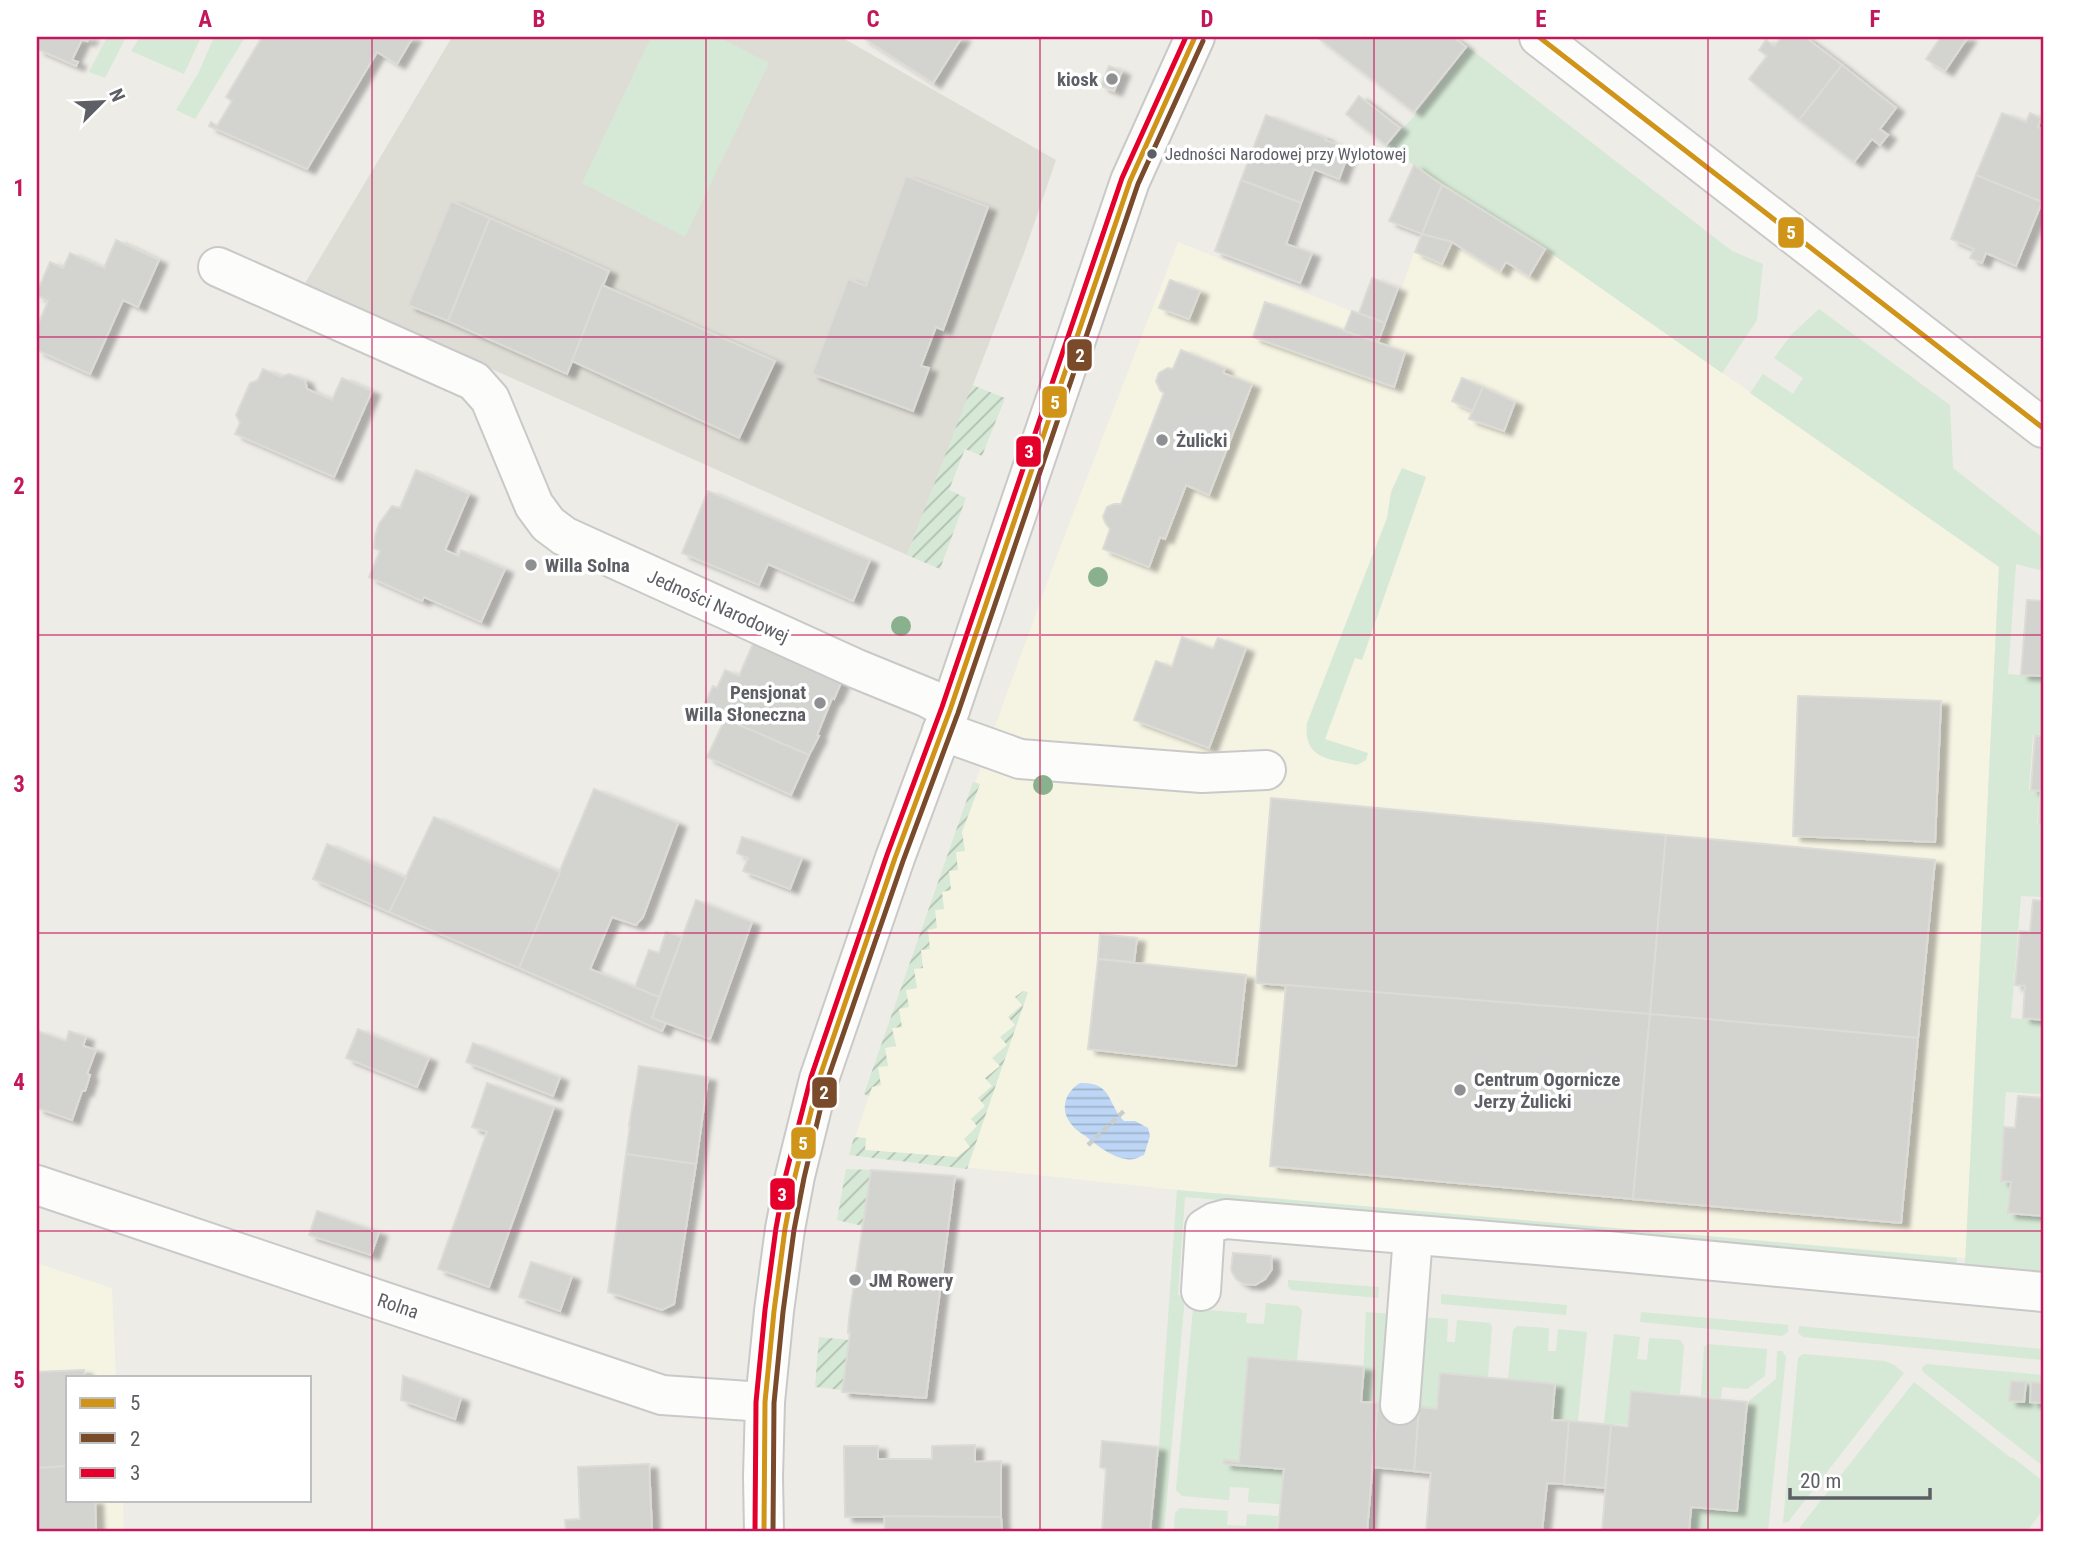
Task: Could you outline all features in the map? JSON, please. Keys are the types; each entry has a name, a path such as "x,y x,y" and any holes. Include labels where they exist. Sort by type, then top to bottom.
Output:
{"street":[{"path":"764,1531 765,1402 785,1229 819,1079 946,720 1130,181 1195,37"},
{"path":"1539,37 2043,428"},
{"name":"Jedności Narodowej","path":"218,267 474,382 490,399 534,505 548,524 565,536 857,669 928,698 946,720 1020,759 1202,774 1266,770"},
{"name":"Rolna","path":"37,1185 662,1395 765,1402"},
{"path":"1201,1291 1205,1228 1226,1219 1608,1251 2043,1292"},
{"path":"1400,1405 1413,1236"}],"path":[{"path":"1088,1145 1124,1111"}],"shaded area":[{"path":"452,37 841,37 1056,160 1024,253 907,555 304,285"},
{"path":"1443,184 1545,249 1999,566 1966,1258 1177,1190 849,1155 990,740 1059,550 1178,242 1389,326 1415,249"},
{"path":"37,1263 112,1288 116,1376 66,1376 66,1502 123,1502 124,1531 37,1531"}],"green space":[{"path":"107,37 126,37 105,78 89,72"},
{"path":"140,37 201,37 184,74 131,51"},
{"path":"214,37 245,37 195,119 176,110 199,72"},
{"path":"651,37 719,37 769,63 685,237 582,183"},
{"path":"1468,47 1732,251 1763,264 1757,320 1722,373 1545,249 1386,147 1416,114"},
{"path":"1819,309 1950,405 1953,468 2043,538 2043,565 2040,570 2016,564 2008,674 2043,677 2043,735 2033,735 2029,790 2040,791 2037,824 2043,825 2043,897 2021,896 2011,1018 2043,1021 2043,1094 2006,1092 2000,1181 2010,1183 2008,1214 2043,1217 2043,1272 1965,1265 1999,567 1750,393 1763,374 1793,394 1803,378 1774,358 1791,335"},
{"path":"972,385 1005,398 982,456 965,449 949,490 966,498 940,569 907,555"},
{"path":"1402,468 1426,477 1362,660 1355,658 1325,739 1368,753 1366,760 1357,765 1328,759 1314,751 1309,744 1307,723 1387,518 1391,492"},
{"path":"973,782 980,784 962,832 965,851 956,852 958,870 949,871 951,890 942,892 944,909 935,910 937,928 928,930 930,949 921,950 923,968 914,969 917,988 906,990 909,1007 899,1009 902,1027 892,1028 896,1046 885,1048 888,1066 878,1067 881,1085 872,1087 869,1096 864,1094"},
{"path":"1023,991 1028,992 967,1169 849,1155 854,1137 866,1138 865,1150 957,1157 970,1147 964,1139 977,1126 971,1119 985,1106 978,1098 992,1086 985,1078 1000,1066 992,1058 1007,1045 1000,1037 1015,1025 1008,1017 1022,1005 1015,997"},
{"path":"846,1169 871,1170 863,1226 837,1220"},
{"path":"1177,1190 1957,1258 1956,1265 1185,1197 1178,1295 1185,1296 1164,1531 1153,1531"},
{"path":"1288,1280 1379,1287 1378,1298 1291,1290"},
{"path":"1441,1294 1567,1305 1566,1315 1441,1304"},
{"path":"1266,1303 1298,1306 1302,1311 1297,1360 1248,1356 1238,1461 1224,1459 1223,1464 1283,1470 1280,1504 1248,1502 1249,1488 1230,1487 1229,1500 1182,1496 1176,1490 1193,1309 1247,1313 1246,1323 1264,1324"},
{"path":"1366,1312 1394,1314 1387,1403 1362,1401"},
{"path":"1641,1312 1788,1325 1788,1332 1782,1336 1640,1322"},
{"path":"1419,1317 1448,1319 1447,1342 1455,1342 1457,1320 1490,1323 1492,1327 1488,1377 1440,1372 1436,1408 1413,1406"},
{"path":"1517,1326 1549,1328 1548,1351 1556,1351 1558,1329 1587,1332 1578,1421 1553,1419 1556,1383 1508,1379 1513,1330"},
{"path":"1799,1326 2043,1349 2043,1360 1803,1337 1798,1333"},
{"path":"1614,1334 1640,1337 1637,1359 1647,1360 1649,1338 1680,1340 1684,1346 1680,1394 1631,1390 1628,1425 1604,1423"},
{"path":"819,1337 849,1340 842,1390 815,1387"},
{"path":"1708,1344 1767,1349 1765,1376 1747,1389 1722,1387 1721,1398 1701,1396 1704,1347"},
{"path":"1777,1351 1782,1351 1786,1357 1768,1531 1691,1531 1693,1508 1738,1512 1749,1401 1776,1379"},
{"path":"1803,1354 1885,1361 1904,1373 1788,1522 1783,1523 1798,1358"},
{"path":"1926,1364 2043,1375 2043,1466 1923,1372 1922,1368"},
{"path":"1914,1382 2043,1481 2043,1510 2027,1531 1797,1531"},
{"path":"1180,1508 1228,1511 1227,1525 1246,1526 1247,1514 1278,1516 1276,1531 1174,1531 1175,1513"}],"water":[{"path":"1080,1083 1098,1086 1108,1095 1124,1121 1135,1121 1148,1128 1150,1136 1144,1155 1135,1159 1116,1156 1074,1127 1068,1119 1065,1107 1067,1096"}],"building":[{"path":"37,37 90,37 87,41 82,39 72,60 78,62 76,66 37,49"},
{"path":"262,37 413,37 397,64 377,52 307,169 209,126 211,122 217,126 232,101 226,97"},
{"path":"862,37 962,37 933,83"},
{"path":"1317,37 1453,37 1466,47 1414,112"},
{"path":"1782,37 1805,37 1842,65 1799,120 1749,79 1767,56 1759,50 1766,40 1774,46"},
{"path":"1941,37 1968,37 1945,71 1926,59"},
{"path":"1842,65 1896,108 1880,129 1888,135 1880,145 1872,139 1854,162 1799,120"},
{"path":"1109,66 1122,71 1114,91 1101,86"},
{"path":"1359,96 1400,128 1386,145 1346,114"},
{"path":"2002,113 2026,122 2030,113 2041,118 2038,127 2043,130 2042,202 1976,175"},
{"path":"1266,115 1350,149 1339,179 1314,169 1301,203 1241,180"},
{"path":"1414,165 1442,185 1422,234 1389,221"},
{"path":"1976,175 2042,202 2016,266 1986,253 1982,263 1970,258 1974,249 1951,239"},
{"path":"906,176 988,207 943,330 936,327 921,366 929,368 913,411 812,374 848,279 866,286"},
{"path":"1241,180 1301,203 1286,244 1312,253 1300,283 1215,251"},
{"path":"1442,185 1545,249 1529,276 1506,262 1500,272 1452,242 1422,234"},
{"path":"451,201 490,218 448,321 408,305"},
{"path":"490,218 609,271 567,374 448,321"},
{"path":"1422,234 1452,242 1442,264 1415,252"},
{"path":"116,240 159,260 138,307 123,300 90,374 37,350 37,327 48,301 37,295 37,292 50,262 63,268 70,253 104,268"},
{"path":"1372,278 1398,288 1385,323 1359,313"},
{"path":"1170,280 1200,291 1189,319 1159,308"},
{"path":"602,285 775,361 739,438 572,361"},
{"path":"1265,302 1405,352 1394,387 1253,337"},
{"path":"1352,311 1385,323 1378,342 1344,331"},
{"path":"1181,350 1225,368 1223,373 1252,384 1209,495 1186,485 1165,539 1160,537 1149,567 1103,549 1110,529 1103,517 1107,507 1121,504 1164,393 1156,381 1159,373 1168,368 1173,369"},
{"path":"263,369 281,377 289,374 305,380 307,389 332,400 342,378 372,391 334,477 235,434 240,423 236,415 250,383 258,380"},
{"path":"1462,378 1483,387 1473,411 1452,401"},
{"path":"1483,387 1515,402 1504,431 1469,419"},
{"path":"416,470 469,494 445,550 458,556 461,550 505,569 481,622 424,597 422,601 369,577 380,551 374,548 379,524 392,506 400,508"},
{"path":"708,491 870,560 853,601 768,564 759,585 682,553"},
{"path":"2027,600 2043,601 2043,676 2021,675"},
{"path":"1182,637 1213,649 1218,638 1246,648 1209,748 1134,720 1156,661 1172,667"},
{"path":"755,639 843,678 809,755 702,709 713,686 717,688 725,670 739,676"},
{"path":"1798,696 1941,701 1935,842 1793,836"},
{"path":"725,719 809,755 791,795 707,757"},
{"path":"2035,736 2043,736 2043,823 2039,823 2041,791 2031,790"},
{"path":"594,789 678,823 643,917 636,925 612,917 590,969 659,997 652,1018 666,1023 662,1031 519,968"},
{"path":"1271,798 1666,835 1650,1014 1256,983"},
{"path":"434,817 560,872 519,968 389,912"},
{"path":"1666,835 1935,860 1918,1038 1650,1014"},
{"path":"742,837 802,858 790,889 743,871 748,858 737,853"},
{"path":"327,844 406,878 389,912 313,879"},
{"path":"696,900 752,922 710,1039 652,1018"},
{"path":"2033,900 2043,901 2043,1020 2023,1018 2025,986 2015,985 2020,931 2030,932"},
{"path":"666,932 682,937 659,997 635,987 649,950 659,953"},
{"path":"1100,934 1137,938 1134,962 1098,959"},
{"path":"1098,959 1246,975 1236,1066 1088,1049"},
{"name":"Centrum Ogornicze Jerzy Żulicki","path":"1286,985 1650,1014 1633,1199 1270,1166"},
{"path":"1650,1014 1918,1038 1901,1223 1633,1199"},
{"path":"358,1029 429,1058 417,1087 346,1058"},
{"path":"37,1031 66,1041 69,1031 86,1037 83,1046 96,1050 87,1074 90,1075 85,1091 82,1091 72,1120 37,1108"},
{"path":"473,1043 560,1077 553,1096 466,1062"},
{"path":"639,1066 708,1077 696,1164 626,1154"},
{"path":"487,1083 554,1107 489,1287 438,1269 487,1132 472,1127"},
{"path":"2018,1096 2043,1098 2043,1216 2008,1213 2011,1182 2001,1181 2004,1127 2015,1128"},
{"path":"626,1154 696,1164 674,1304 662,1310 608,1292"},
{"path":"871,1170 955,1176 926,1398 842,1392 850,1333 849,1318"},
{"path":"317,1211 379,1232 371,1255 309,1235"},
{"path":"1233,1253 1271,1256 1272,1269 1265,1279 1255,1285 1244,1284 1236,1279 1231,1270"},
{"path":"531,1262 572,1276 560,1311 519,1297"},
{"path":"1248,1357 1364,1367 1361,1402 1378,1403 1367,1531 1278,1531 1284,1469 1224,1464 1224,1460 1239,1462"},
{"path":"84,1370 85,1376 66,1376 66,1466 37,1468 37,1372"},
{"path":"1440,1373 1555,1384 1552,1420 1569,1421 1564,1484 1547,1483 1542,1531 1426,1531 1431,1473 1414,1471 1419,1407 1437,1409"},
{"path":"403,1376 461,1398 455,1419 401,1400"},
{"path":"2011,1381 2026,1382 2024,1402 2009,1401"},
{"path":"2031,1382 2043,1383 2043,1403 2030,1402"},
{"path":"1631,1391 1747,1402 1737,1511 1691,1507 1689,1531 1602,1531 1611,1425 1628,1427"},
{"path":"1378,1403 1419,1407 1414,1471 1372,1467"},
{"path":"1569,1421 1611,1425 1605,1488 1564,1484"},
{"path":"1102,1441 1158,1447 1150,1531 1102,1531 1106,1469 1100,1467"},
{"path":"975,1445 975,1462 1001,1461 1001,1517 845,1517 844,1446 878,1446 878,1459 932,1459 932,1446"},
{"path":"649,1464 652,1531 566,1531 565,1520 580,1519 578,1467"},
{"path":"66,1466 66,1502 95,1502 96,1531 37,1531 37,1468"},
{"path":"884,1516 1001,1517 1002,1531 885,1531"}],"transit line":[{"name":"3","path":"755,1531 756,1402 765,1310 786,1174 811,1077 887,855 942,707 1122,178 1186,37"},
{"name":"5","path":"764,1531 765,1402 774,1311 795,1176 819,1079 895,858 950,710 1130,181 1195,37"},
{"name":"5","path":"1539,37 2043,428"},
{"name":"2","path":"773,1531 774,1403 783,1312 794,1230 827,1081 903,861 958,713 1138,184 1203,41"}],"place":[{"name":"kiosk","path":"1112,79"},
{"name":"Jedności Narodowej przy Wylotowej","path":"1152,154"},
{"name":"Żulicki","path":"1162,440"},
{"name":"Willa Solna","path":"531,565"},
{"name":"Pensjonat Willa Słoneczna","path":"820,703"},
{"name":"Centrum Ogornicze Jerzy Żulicki","path":"1460,1090"},
{"name":"JM Rowery","path":"855,1280"}]}
